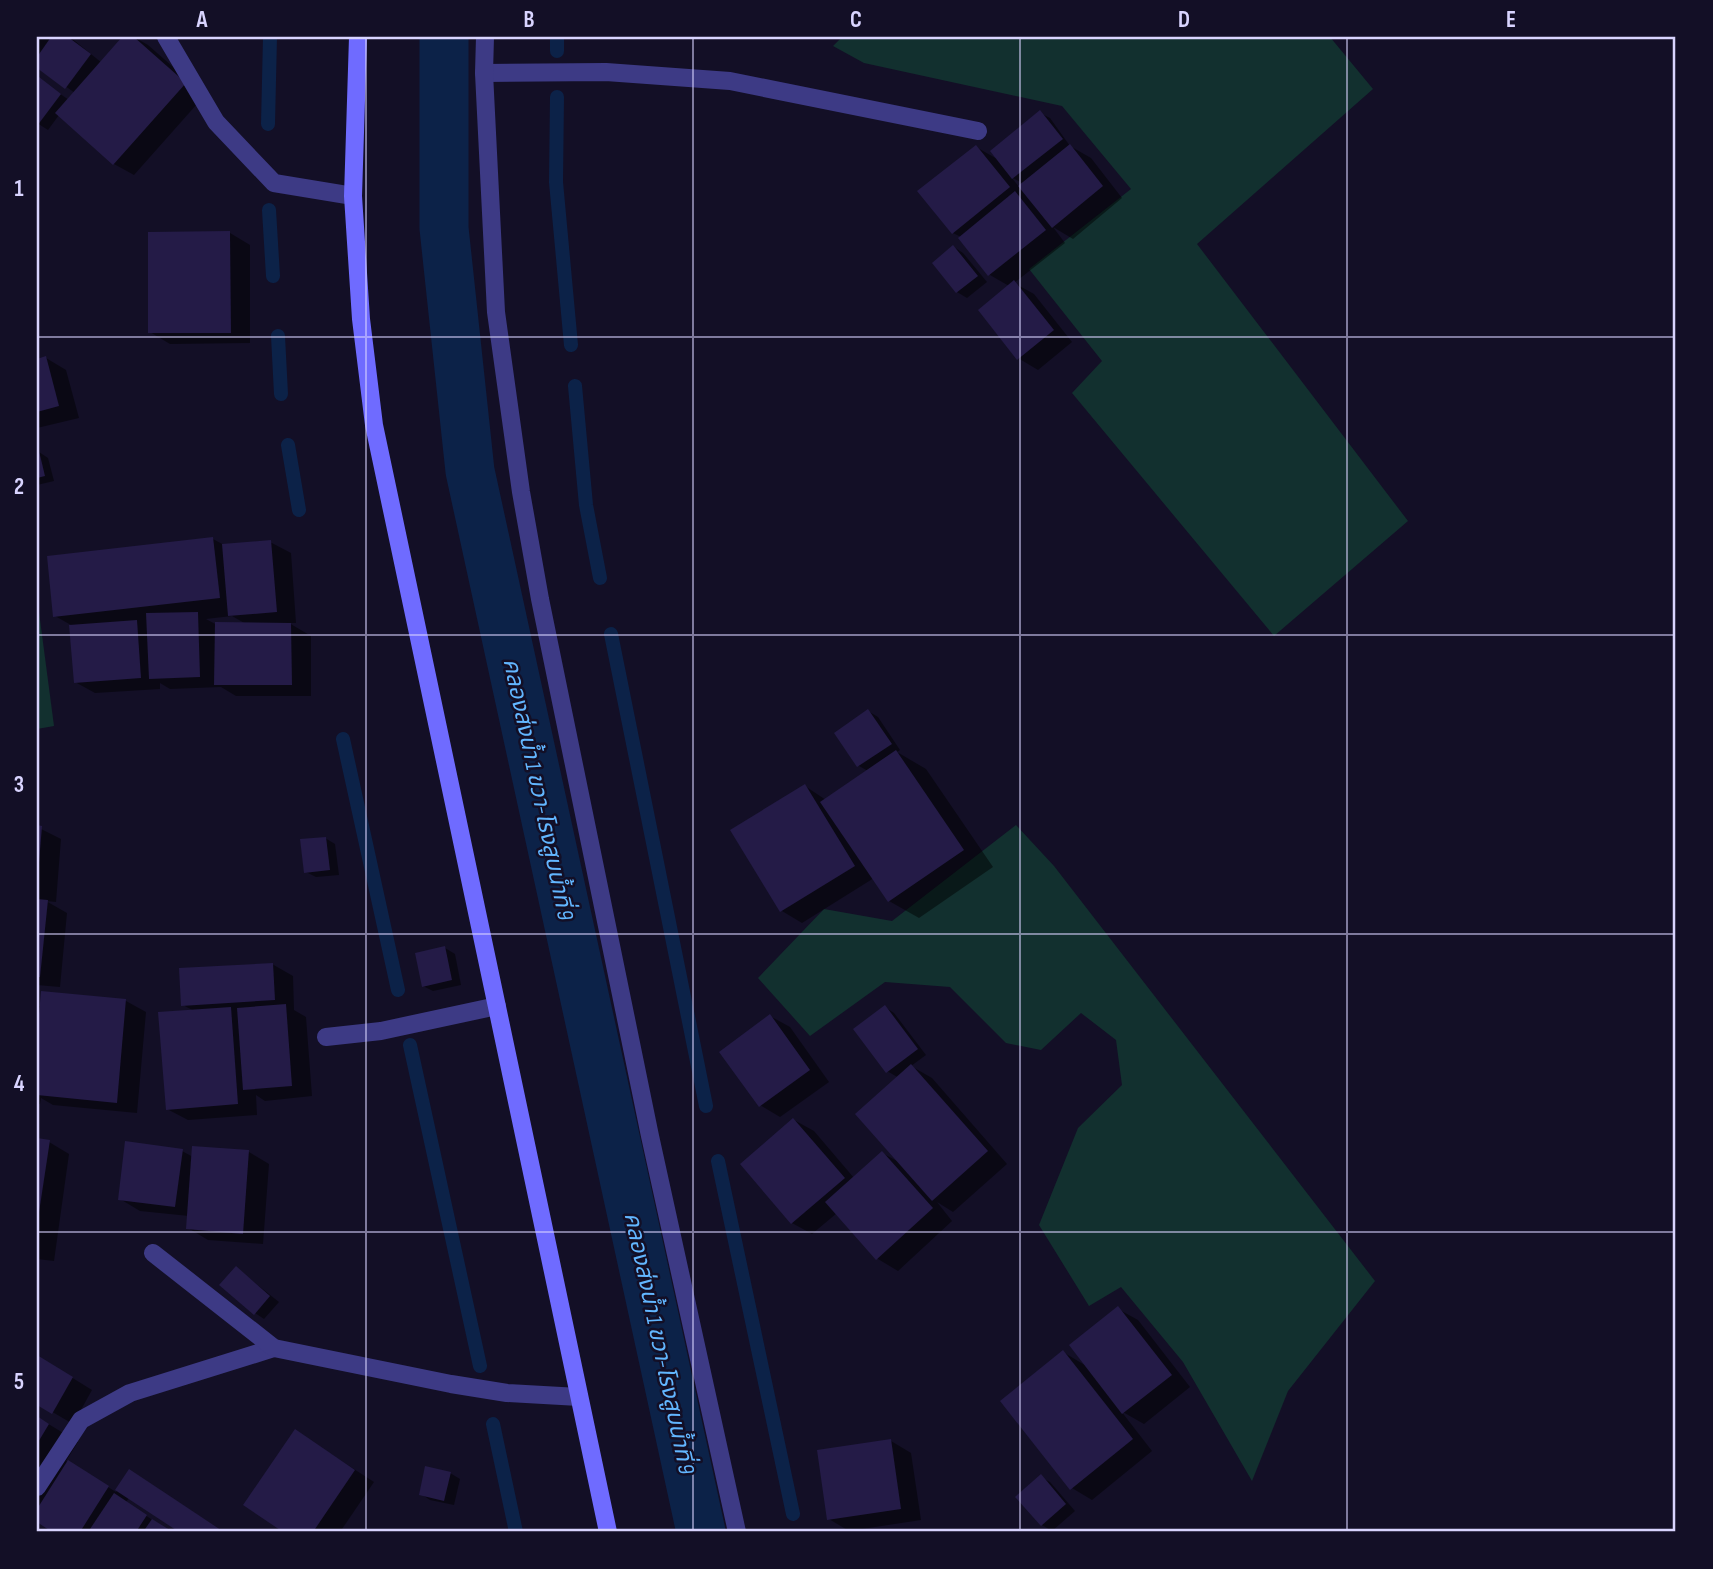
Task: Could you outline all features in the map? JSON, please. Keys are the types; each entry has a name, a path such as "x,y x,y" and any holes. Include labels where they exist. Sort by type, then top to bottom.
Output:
{"main road":[{"path":"358,37 354,196 361,319 374,425 608,1532"}],"street":[{"path":"166,37 216,122 274,183 354,196"},
{"path":"485,37 484,73 496,312 521,492 540,598 652,1145 737,1532"},
{"path":"484,73 607,72 730,81 978,131"},
{"path":"326,1037 381,1031 497,1006"},
{"path":"153,1253 274,1348 507,1393 579,1397"},
{"path":"37,1487 81,1420 130,1393 274,1348"}],"green space":[{"path":"842,37 1330,37 1373,89 1197,244 1408,521 1274,636 1072,393 1102,361 1029,269 1131,189 1062,106 864,63 833,46"},
{"path":"37,597 54,726 37,729"},
{"path":"1016,825 1054,866 1375,1281 1288,1391 1252,1481 1183,1362 1121,1287 1089,1306 1039,1225 1078,1128 1122,1085 1116,1040 1081,1013 1041,1050 1006,1043 950,987 885,982 810,1036 758,978 824,909 892,921"}],"building":[{"path":"51,37 68,37 91,54 65,89 37,68 37,57"},
{"path":"122,37 134,37 186,83 113,165 55,113"},
{"path":"39,77 61,94 37,126 37,81"},
{"path":"1040,110 1063,139 1012,179 990,151"},
{"path":"1070,144 1103,186 1052,228 1018,186"},
{"path":"976,145 1010,187 952,234 917,191"},
{"path":"1015,191 1046,230 988,276 958,238"},
{"path":"230,231 231,333 148,333 148,232"},
{"path":"953,245 978,276 956,293 932,263"},
{"path":"1014,280 1054,330 1017,360 978,310"},
{"path":"46,356 59,406 37,412 37,359"},
{"path":"37,451 45,476 37,478"},
{"path":"213,537 220,598 53,617 47,556"},
{"path":"271,540 277,612 228,616 222,544"},
{"path":"198,612 200,677 149,679 146,613"},
{"path":"137,620 141,678 74,683 69,625"},
{"path":"215,622 291,623 292,685 214,685"},
{"path":"868,709 892,744 857,767 834,733"},
{"path":"896,750 964,850 888,902 820,802"},
{"path":"805,784 855,866 780,912 730,830"},
{"path":"37,825 42,826 39,863 37,863"},
{"path":"326,837 330,870 304,873 300,839"},
{"path":"37,899 48,900 40,977 37,977"},
{"path":"445,946 452,980 422,987 415,953"},
{"path":"273,963 275,1000 181,1006 179,968"},
{"path":"41,991 126,999 117,1103 37,1095 37,1037"},
{"path":"286,1004 292,1086 243,1090 237,1008"},
{"path":"885,1005 918,1049 886,1073 853,1029"},
{"path":"231,1007 238,1104 166,1110 158,1012"},
{"path":"770,1014 810,1070 759,1107 719,1052"},
{"path":"911,1064 988,1151 932,1201 855,1114"},
{"path":"793,1118 845,1178 791,1224 740,1164"},
{"path":"37,1138 50,1140 38,1219 37,1219"},
{"path":"125,1141 183,1149 175,1207 118,1200"},
{"path":"192,1146 249,1150 243,1234 186,1229"},
{"path":"882,1151 933,1208 876,1260 825,1202"},
{"path":"236,1266 270,1296 254,1315 219,1285"},
{"path":"1118,1306 1172,1375 1122,1414 1069,1345"},
{"path":"1063,1350 1133,1439 1070,1490 1000,1401"},
{"path":"37,1355 73,1377 52,1414 37,1405"},
{"path":"37,1416 49,1424 37,1444"},
{"path":"295,1429 355,1470 313,1532 283,1532 243,1505"},
{"path":"891,1439 901,1509 827,1520 817,1450"},
{"path":"68,1460 109,1486 80,1532 52,1532 37,1522 37,1509"},
{"path":"425,1466 451,1472 444,1501 419,1495"},
{"path":"129,1469 224,1532 179,1532 115,1490"},
{"path":"1041,1474 1066,1504 1041,1526 1015,1497"},
{"path":"114,1493 147,1515 136,1532 88,1532"},
{"path":"152,1519 173,1532 143,1532"}],"waterway":[{"path":"268,124 270,37"},
{"name":"คลองส่งน้ำ 1 ขวา-โรงสูบน้ำที่ 9","path":"444,37 444,228 470,471 701,1532"},
{"path":"557,37 557,51"},
{"path":"557,97 556,182 571,345"},
{"path":"269,210 273,276"},
{"path":"278,336 281,394"},
{"path":"575,386 586,505 600,578"},
{"path":"288,445 299,510"},
{"path":"611,634 706,1106"},
{"path":"343,739 398,990"},
{"path":"410,1045 480,1366"},
{"path":"718,1161 793,1514"},
{"path":"493,1424 516,1532"}]}
